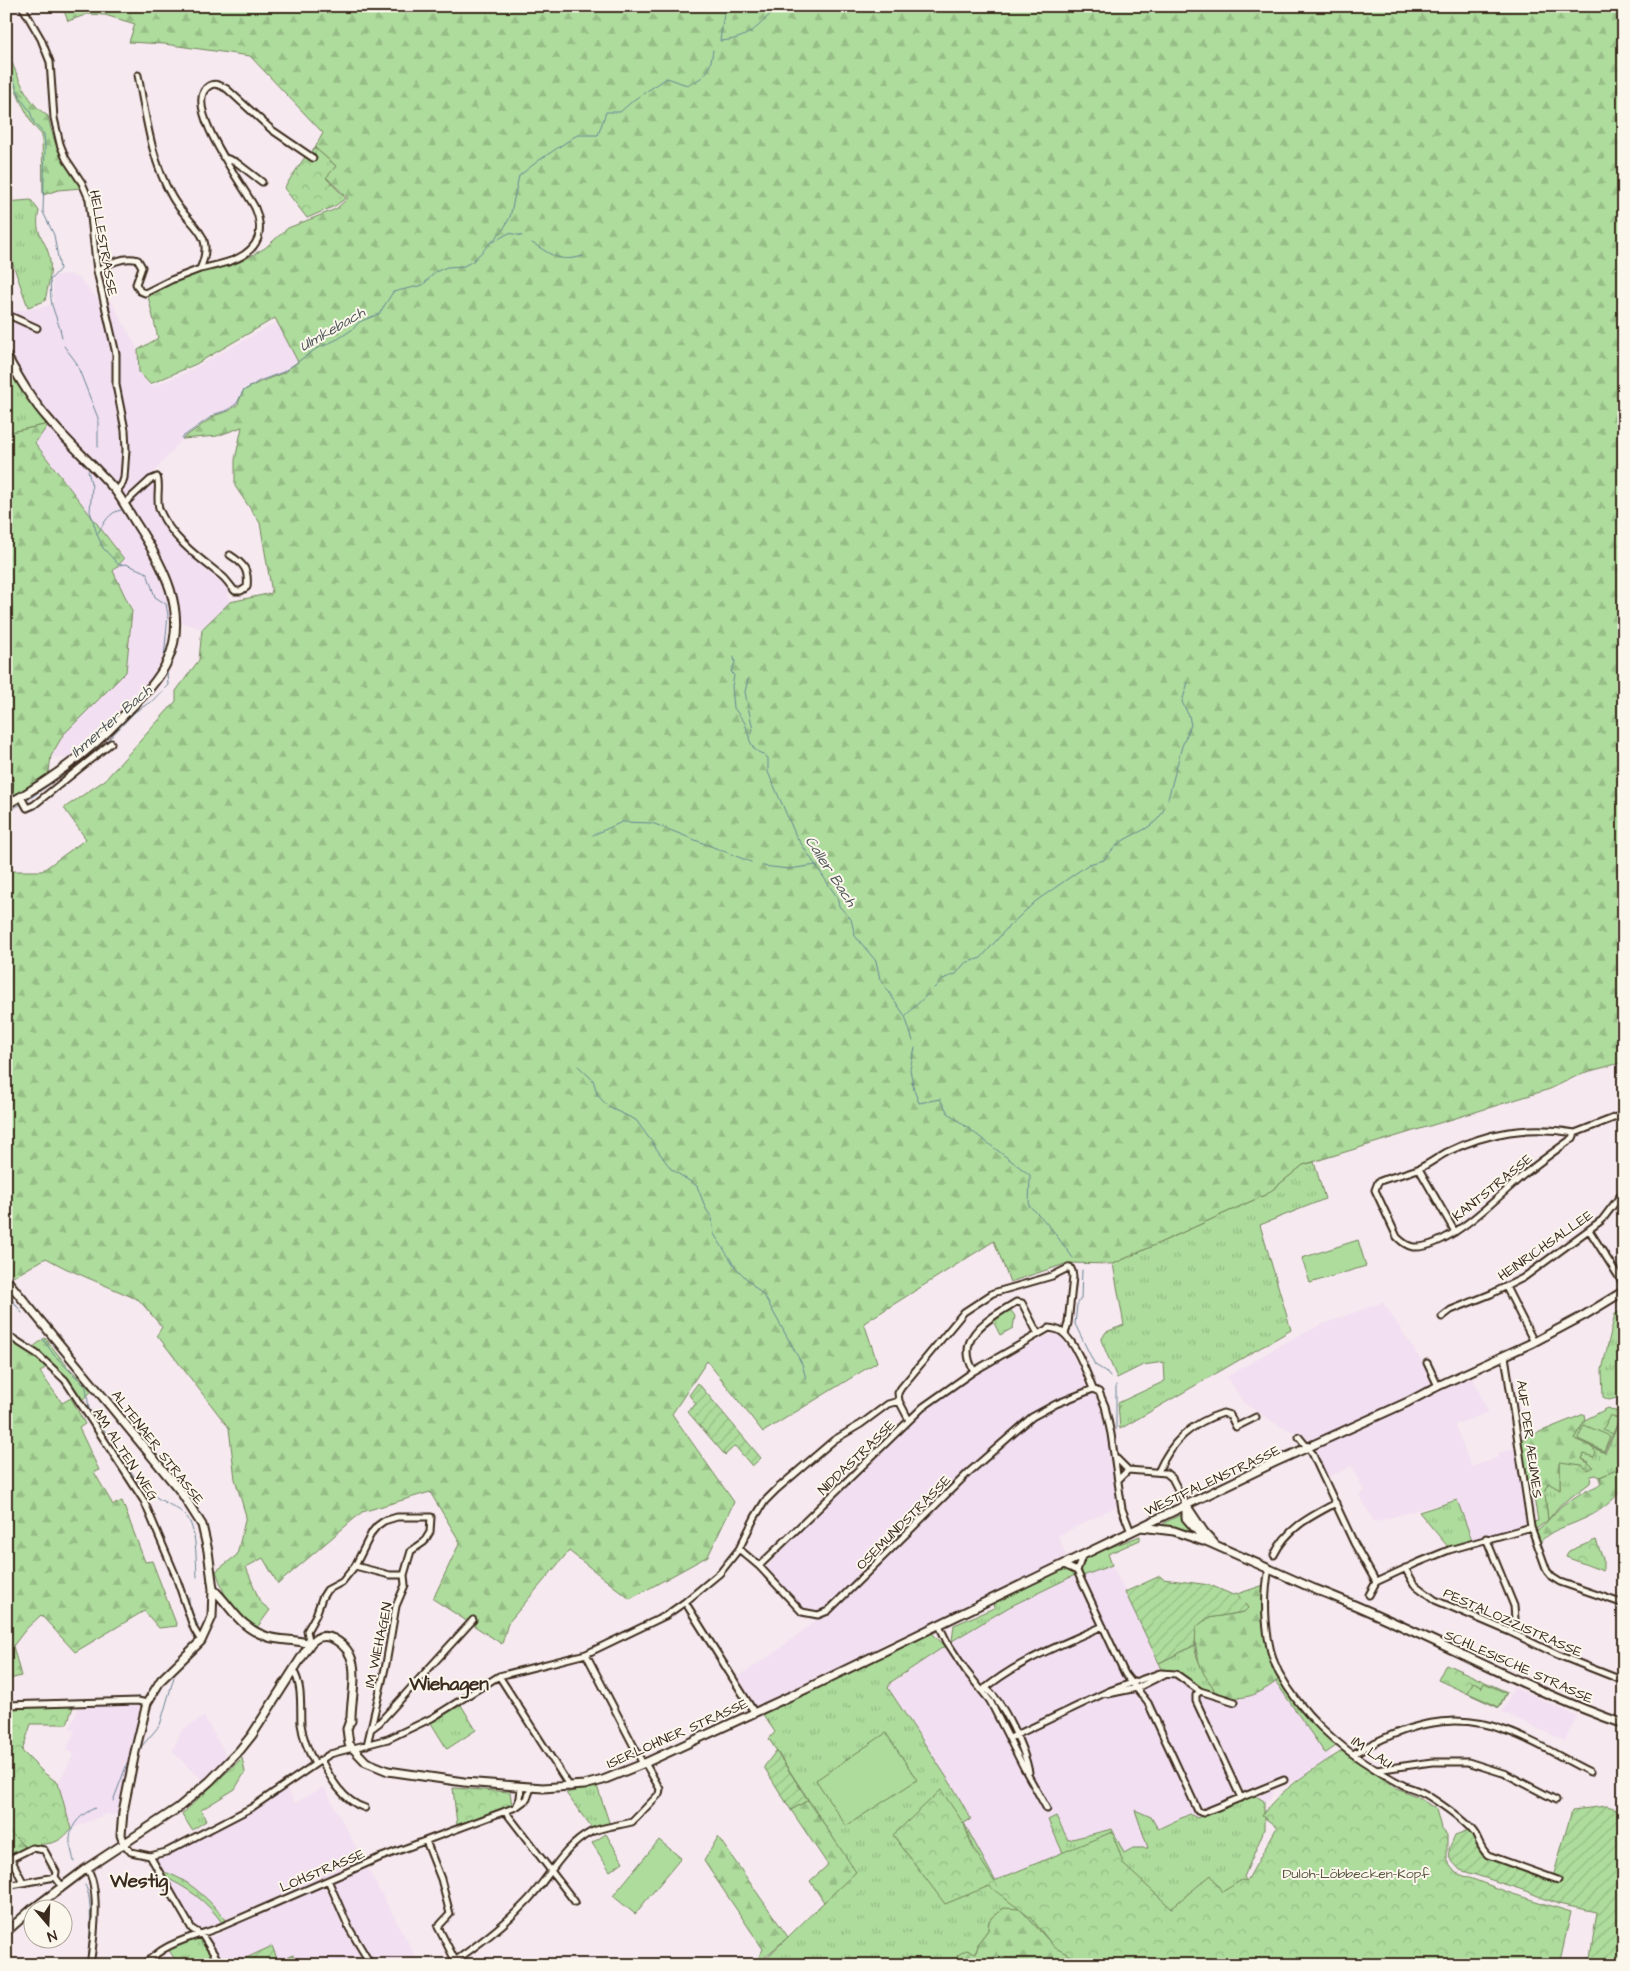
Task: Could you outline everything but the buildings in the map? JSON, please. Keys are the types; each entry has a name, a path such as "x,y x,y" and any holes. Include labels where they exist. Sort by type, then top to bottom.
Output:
{"main road":[{"path":"6,355 27,391 45,416 116,492 124,504 156,554 169,582 175,615 173,642 169,658 154,682 104,736 49,780 9,804"},
{"name":"ALTENAER STRASSE","path":"6,1279 181,1492 202,1526 208,1551 213,1589 212,1620 201,1641 160,1680 147,1703 135,1752 124,1812 121,1835 124,1844"},
{"name":"WESTFALENSTRASSE","path":"808,1688 1274,1463 1534,1342 1624,1291"},
{"name":"SCHLESISCHE STRASSE","path":"1186,1505 1186,1518 1206,1541 1315,1589 1359,1611 1405,1628 1582,1708 1624,1724"},
{"name":"SCHLESISCHE STRASSE","path":"1186,1505 1204,1532 1220,1547"},
{"path":"1141,1527 1174,1531 1206,1541"},
{"path":"213,1589 236,1617 252,1629 266,1636 281,1640 310,1644"},
{"path":"47,1898 87,1868 188,1800 223,1769 252,1735 310,1644 318,1637 328,1637 340,1643 348,1654 355,1673 351,1718 353,1748"},
{"name":"ISERLOHNER STRASSE","path":"353,1748 372,1765 396,1773 531,1788 570,1787 603,1780 644,1764 808,1688"},
{"path":"6,1932 22,1918"}],"street":[{"name":"HELLESTRASSE","path":"22,6 48,55 58,136 66,159 79,177 88,199 97,271 116,354 116,385 125,430 124,478 116,492"},
{"path":"138,75 147,127 164,181 177,205 205,241 205,256 200,270"},
{"path":"97,271 115,262 130,259 138,260 142,267 137,280 137,286 141,292 146,293 171,280 242,256 253,246 259,234 256,211 216,143 203,105 203,93 208,87 215,84 227,89 272,130 313,158"},
{"path":"223,157 236,162 262,182"},
{"path":"6,314 37,328"},
{"path":"124,504 150,480 157,477 159,480 157,499 159,510 182,543 208,566 223,576 235,591 243,590 247,584 246,569 238,560 230,555"},
{"path":"21,797 28,808 34,805 111,743"},
{"path":"6,773 10,780 9,804"},
{"name":"KANTSTRASSE","path":"1419,1169 1378,1182 1375,1190 1393,1229 1402,1243 1412,1247 1426,1246 1455,1232 1472,1220 1522,1176 1574,1138 1575,1133 1624,1114"},
{"path":"1455,1232 1419,1169 1446,1153 1494,1134 1516,1130 1558,1130 1575,1133"},
{"name":"HEINRICHSALLEE","path":"1442,1317 1451,1310 1523,1278 1602,1220 1624,1191"},
{"path":"1588,1230 1624,1286"},
{"path":"910,1420 899,1401 898,1394 964,1312 993,1293 1052,1276 1070,1267 1073,1277 1065,1334 1084,1365 1093,1389 1099,1392 1105,1406 1122,1510 1131,1532"},
{"path":"1506,1287 1534,1342"},
{"path":"974,1371 967,1353 971,1338 979,1327 1016,1302 1022,1303 1038,1334"},
{"name":"NIDDASTRASSE","path":"759,1566 923,1407 974,1371 1049,1328 1058,1329 1065,1334"},
{"name":"AM ALTEN WEG","path":"6,1334 37,1354 65,1380 144,1501 175,1574 194,1629 201,1641"},
{"name":"AUF DER AEUMES","path":"1505,1356 1531,1527 1547,1571 1552,1577 1624,1604"},
{"path":"1427,1363 1438,1386"},
{"name":"OSEMUNDSTRASSE","path":"739,1549 759,1566 802,1612 818,1615 828,1611 968,1473 1018,1428 1056,1404 1093,1389"},
{"path":"124,1844 131,1852 150,1856 166,1852 251,1808 330,1754 388,1739 432,1718 499,1676 586,1654 665,1616 686,1602 720,1573 739,1549 757,1514 777,1489 834,1440 861,1424 888,1404 899,1401"},
{"path":"1158,1472 1166,1453 1200,1423 1223,1412 1230,1415 1236,1427 1256,1417"},
{"path":"1299,1436 1309,1448 1354,1543 1376,1582"},
{"path":"1114,1457 1128,1470 1166,1473 1172,1478 1186,1505"},
{"path":"1118,1480 1128,1470"},
{"path":"1274,1555 1281,1541 1295,1527 1336,1503"},
{"name":"IM WIEHAGEN","path":"355,1566 372,1532 384,1521 397,1517 431,1517 430,1532 424,1542 411,1552 404,1575 405,1585 396,1606 386,1664 367,1744"},
{"path":"1369,1595 1376,1582 1405,1568 1449,1550 1486,1538 1531,1527"},
{"path":"1486,1538 1514,1606 1515,1619 1510,1632"},
{"path":"1077,1571 1082,1556"},
{"path":"1064,1565 1077,1571 1125,1674 1148,1703 1198,1811 1203,1813 1284,1780"},
{"path":"310,1644 307,1631 316,1616 322,1598 327,1590 342,1582 355,1566 390,1575 404,1575"},
{"name":"IM LAU","path":"1269,1568 1264,1603 1271,1645 1279,1672 1324,1732 1376,1770 1428,1795 1447,1809 1474,1831 1482,1850 1488,1855 1558,1880"},
{"name":"PESTALOZZISTRASSE","path":"1405,1568 1414,1584 1435,1600 1558,1655 1624,1681"},
{"path":"686,1602 754,1712"},
{"path":"371,1729 380,1723 473,1620"},
{"path":"939,1625 966,1671 990,1701 1047,1809"},
{"path":"983,1690 1019,1665 1071,1639 1103,1626"},
{"path":"449,1965 502,1926 530,1898 566,1851 577,1841 593,1832 632,1822 659,1794 660,1789 644,1764 586,1654"},
{"path":"293,1670 299,1682 301,1726 306,1747 315,1764"},
{"path":"1010,1738 1105,1694 1157,1674 1180,1676 1200,1691 1235,1702"},
{"path":"1105,1694 1137,1688 1166,1674"},
{"path":"499,1676 570,1787"},
{"path":"983,1690 993,1693 1016,1735 1030,1777"},
{"path":"1200,1691 1196,1696 1196,1701 1241,1798"},
{"path":"6,1705 138,1701 147,1703"},
{"path":"1353,1754 1409,1728 1441,1722 1471,1722 1513,1733 1590,1772"},
{"path":"321,1760 335,1785 353,1801 365,1808"},
{"path":"1376,1770 1432,1762 1468,1762 1506,1774 1556,1800"},
{"path":"516,1807 520,1798 521,1787"},
{"path":"516,1807 527,1799 531,1788"},
{"name":"LOHSTRASSE","path":"142,1965 163,1950 192,1936 202,1935 426,1840 516,1807"},
{"path":"505,1811 575,1902"},
{"path":"426,1840 441,1879 450,1914 438,1927 455,1960"},
{"path":"23,1882 9,1860 32,1848 44,1850 56,1872 55,1876 62,1886"},
{"path":"150,1856 192,1929 202,1935 221,1965"},
{"path":"87,1868 92,1876 95,1891 93,1943 90,1965"},
{"path":"6,1886 55,1876"},
{"path":"328,1880 349,1928 371,1965"}],"shaded area":[{"path":"69,274 80,279 100,302 112,302 138,350 139,372 151,387 185,373 277,322 297,360 283,371 259,380 242,390 236,403 228,410 215,413 192,428 152,474 157,485 156,503 182,543 225,580 230,602 202,629 168,618 166,650 153,675 130,705 72,759 51,757 62,735 126,672 133,611 112,571 124,559 35,443 50,421 6,352 6,313 53,305 53,276"},
{"path":"1383,1302 1435,1382 1470,1372 1488,1412 1455,1425 1471,1467 1499,1457 1498,1453 1516,1448 1529,1523 1472,1540 1457,1499 1374,1522 1359,1494 1364,1491 1352,1466 1326,1478 1312,1447 1300,1434 1281,1427 1244,1403 1227,1377 1282,1344 1320,1325"},
{"path":"1055,1334 1063,1338 1100,1404 1116,1478 1119,1505 1058,1536 1068,1561 936,1623 887,1641 876,1649 755,1708 736,1678 773,1654 815,1621 766,1569 781,1550 917,1417 973,1376 1047,1336"},
{"path":"1112,1565 1163,1672 1169,1672 1235,1698 1259,1693 1278,1680 1332,1757 1300,1779 1271,1788 1273,1793 1270,1799 1264,1801 1256,1796 1234,1802 1197,1818 1190,1814 1158,1829 1152,1818 1135,1810 1149,1848 1133,1848 1123,1853 1112,1829 1068,1840 1056,1817 1048,1820 1063,1852 996,1882 963,1822 971,1819 888,1686 952,1641 1009,1607 1081,1572 1083,1575"},
{"path":"1514,1687 1577,1716 1565,1741 1502,1712"},
{"path":"109,1704 140,1706 121,1815 106,1814 71,1829 58,1783 74,1754 66,1750 75,1731 70,1728 79,1707"},
{"path":"204,1717 227,1757 204,1780 172,1751 182,1730"},
{"path":"324,1787 363,1860 200,1931 192,1922 155,1859 168,1854 252,1809 286,1788 295,1803"},
{"path":"367,1867 420,1965 375,1965 363,1947 334,1885 337,1880"},
{"path":"321,1887 328,1890 342,1926 366,1965 297,1965 293,1955 278,1961 225,1965 208,1940 224,1930"}],"green space":[{"path":"62,6 1624,6 1624,1062 1583,1073 1550,1089 1303,1165 1267,1194 1113,1264 1068,1263 1010,1282 994,1241 864,1323 877,1362 763,1432 707,1361 672,1414 734,1502 708,1556 630,1599 569,1551 508,1623 502,1644 433,1599 460,1542 430,1492 362,1512 278,1584 263,1558 246,1567 260,1602 270,1610 256,1629 234,1610 223,1590 216,1571 237,1555 246,1516 235,1479 229,1428 157,1335 162,1327 139,1300 46,1258 15,1276 6,1269 6,871 42,871 86,839 64,808 105,780 176,701 176,691 199,660 202,629 230,602 272,593 260,523 235,486 235,460 242,427 217,436 182,439 216,415 229,411 238,404 243,391 283,373 298,362 275,318 196,364 150,384 139,372 138,350 158,338 148,296 164,286 191,275 242,261 265,248 288,228 336,209 348,198 326,177 336,166 315,148 323,133 250,56 164,44 129,42 135,24 105,15 88,14 68,21"},
{"path":"6,48 27,94 33,103 48,116 53,137 60,154 81,188 58,190 43,195 42,135 33,125 20,100 6,66"},
{"path":"315,148 336,166 326,178 346,198 335,206 307,218 284,188 307,154 309,155"},
{"path":"31,200 39,211 38,227 49,254 50,271 45,301 28,307 9,253 6,254 6,202"},
{"path":"6,360 49,424 6,433"},
{"path":"49,424 35,443 124,559 113,571 132,611 126,672 63,735 51,756 48,779 12,801 6,773 6,433"},
{"path":"1314,1162 1325,1199 1260,1225 1291,1330 1120,1429 1118,1403 1165,1381 1164,1362 1143,1365 1117,1378 1101,1340 1106,1332 1124,1325 1113,1264 1267,1194 1303,1165"},
{"path":"1358,1240 1366,1266 1310,1283 1302,1258"},
{"path":"1009,1308 1015,1316 1013,1328 1000,1335 992,1319"},
{"path":"1624,1310 1624,1396 1609,1400 1603,1397 1602,1370 1615,1314"},
{"path":"45,1338 67,1366 92,1391 80,1402 50,1364 40,1372 62,1403 71,1398 85,1424 79,1428 99,1470 94,1472 113,1505 122,1501 145,1562 152,1561 177,1626 159,1628 144,1611 75,1652 41,1615 26,1629 13,1646 21,1676 6,1680 6,1339 29,1350"},
{"path":"698,1383 761,1458 752,1466 735,1446 725,1455 687,1411 696,1404 689,1395"},
{"path":"1608,1408 1623,1414 1604,1452 1575,1439 1585,1420"},
{"path":"1584,1414 1585,1420 1575,1439 1590,1446 1596,1452 1594,1457 1584,1454 1582,1459 1594,1467 1588,1470 1582,1465 1560,1462 1560,1490 1548,1483 1545,1494 1548,1520 1535,1530 1534,1522 1538,1521 1531,1480 1527,1480 1520,1440"},
{"path":"1610,1415 1619,1419 1613,1434 1603,1430"},
{"path":"1623,1415 1624,1457 1622,1457 1621,1468 1600,1477 1596,1475 1591,1476 1590,1483 1560,1505 1548,1520 1545,1494 1548,1482 1560,1490 1560,1461 1582,1465 1589,1462 1582,1459 1584,1454 1596,1452 1591,1447 1605,1453"},
{"path":"1584,1425 1610,1436 1604,1451 1578,1439"},
{"path":"1624,1457 1624,1488 1599,1510 1552,1532 1538,1545 1534,1533 1561,1506 1586,1490 1601,1484 1600,1477 1621,1468 1619,1461"},
{"path":"1457,1500 1472,1540 1449,1548 1419,1512"},
{"path":"1180,1515 1196,1535 1163,1526 1164,1523"},
{"path":"1140,1536 1140,1540 1108,1554 1112,1565 1083,1576 1080,1564 1083,1558"},
{"path":"1596,1540 1603,1559 1603,1571 1566,1557 1569,1551"},
{"path":"1065,1568 1075,1575 1009,1607 952,1641 954,1625 994,1608 993,1603"},
{"path":"1160,1576 1163,1579 1210,1585 1233,1595 1237,1594 1248,1608 1244,1612 1208,1618 1196,1627 1195,1645 1159,1663 1125,1592"},
{"path":"1264,1585 1272,1658 1281,1678 1250,1696 1234,1698 1215,1695 1213,1687 1204,1674 1199,1662 1195,1627 1208,1618 1244,1612 1247,1607 1237,1594"},
{"path":"932,1633 945,1646 891,1682 888,1688 953,1787 971,1819 964,1823 996,1882 1063,1853 1048,1820 1056,1816 1068,1840 1112,1829 1124,1853 1133,1848 1148,1848 1135,1810 1151,1817 1158,1829 1190,1814 1197,1818 1234,1802 1256,1796 1264,1801 1264,1830 1244,1877 1257,1895 1090,1965 1050,1942 1029,1919 1004,1908 989,1921 988,1930 979,1942 976,1953 958,1955 954,1965 759,1965 855,1872 769,1739 775,1732 762,1713"},
{"path":"1195,1645 1198,1659 1212,1685 1215,1695 1201,1690 1186,1679 1163,1672 1159,1663"},
{"path":"1446,1664 1507,1692 1499,1708 1438,1680"},
{"path":"1281,1678 1336,1744 1326,1753 1276,1682"},
{"path":"1473,1682 1482,1686 1481,1689 1484,1683 1506,1693 1499,1707 1468,1693"},
{"path":"74,1704 67,1724 31,1724 22,1751 44,1773 58,1783 71,1829 55,1842 25,1847 6,1828 6,1708"},
{"path":"461,1705 476,1730 447,1749 431,1723"},
{"path":"886,1733 917,1780 846,1826 816,1780"},
{"path":"776,1751 808,1800 791,1810 764,1767"},
{"name":"Duloh-Löbbecken-Kopf","path":"1342,1751 1396,1788 1416,1796 1436,1809 1441,1828 1447,1835 1447,1857 1450,1866 1456,1873 1513,1894 1571,1912 1559,1965 1087,1965 1054,1947 1032,1919 989,1886 945,1904 893,1835 941,1790 964,1824 972,1846 994,1881 1112,1832 1124,1865 1171,1908 1211,1875 1222,1892 1242,1880 1247,1881 1277,1827 1262,1816 1277,1798 1298,1780"},
{"path":"242,1758 245,1772 235,1789 201,1810 206,1821 192,1830 182,1814"},
{"path":"597,1786 610,1825 593,1830 566,1793"},
{"path":"453,1788 510,1792 512,1805 457,1825"},
{"path":"808,1800 856,1872 824,1902 810,1881 828,1865 791,1810"},
{"path":"1607,1806 1624,1811 1624,1965 1589,1965 1597,1912 1558,1904 1523,1890 1460,1870 1450,1859 1449,1849 1455,1835 1469,1830 1482,1854 1487,1858 1553,1877 1572,1810"},
{"path":"6,1828 25,1847 6,1857"},
{"path":"606,1834 623,1862 610,1871 592,1843"},
{"path":"718,1837 788,1937 759,1962 758,1959 763,1949 704,1861"},
{"path":"659,1840 681,1858 635,1914 613,1896"},
{"path":"161,1871 181,1879 198,1891 228,1922 223,1924 203,1902 188,1890 162,1876"},
{"path":"1004,1908 1020,1909 1050,1942 1090,1965 954,1965 958,1955 966,1950 976,1953 979,1942 988,1930 989,1921"},
{"path":"201,1937 218,1965 179,1965 168,1949"},
{"path":"272,1946 278,1961 293,1955 297,1965 231,1965"}],"waterway":[{"name":"Ulmkebach","path":"722,6 724,14 720,41 746,35 759,26 778,6"},
{"name":"Ulmkebach","path":"181,438 215,414 228,410 237,403 243,391 259,381 283,372 316,349 338,339 353,329 359,322 379,314 393,292 423,285 435,272 447,267 464,266 473,261 503,230 510,217 519,176 577,135 598,135 606,112 620,112 635,99 667,78 687,85 699,79 709,68 713,50"},
{"name":"Ihmerter Bach","path":"6,60 21,99 30,111 34,123 44,134 43,212 54,235 60,269 50,280 52,305 62,337"},
{"path":"493,242 509,233 522,236"},
{"path":"532,243 556,257 567,259 583,256"},
{"name":"Ihmerter Bach","path":"64,346 76,362 98,418 98,447"},
{"name":"Ihmerter Bach","path":"88,471 92,487 90,511 103,548 119,565 126,564 147,573 155,597 166,604 168,615 164,658"},
{"path":"98,533 110,516 121,510"},
{"name":"Caller Bach","path":"734,657 735,663 731,671 734,676 732,686 734,708 745,723 749,737"},
{"name":"Ihmerter Bach","path":"25,802 101,747 135,712 155,699 168,685 167,672"},
{"name":"Caller Bach","path":"748,679 745,692 753,730 749,739 754,749 768,758 768,772 796,836 837,897 839,906 851,919 855,936 876,961 880,979 905,1016 913,1041"},
{"path":"1168,799 1182,746 1191,725 1182,702 1188,682"},
{"name":"Ihmerter Bach","path":"6,813 21,804"},
{"path":"934,988 945,978 956,974 965,963 981,958 1008,927 1036,901 1089,864 1104,860 1121,842 1147,828 1157,820 1164,809"},
{"path":"593,835 622,822 652,823 751,862"},
{"path":"763,866 789,869 817,865"},
{"path":"905,1016 928,994"},
{"name":"Caller Bach","path":"915,1048 910,1069 914,1090 919,1103 940,1099 948,1113 1030,1175 1029,1206 1047,1223 1073,1258"},
{"path":"578,1066 593,1080 598,1096 610,1108 636,1120 671,1169 697,1186 706,1209 712,1218 714,1234 736,1268 765,1297 802,1364 806,1379"},
{"name":"Caller Bach","path":"1082,1270 1081,1298 1077,1305 1075,1324 1095,1365 1105,1371 1110,1377"},
{"path":"8,1294 22,1313"},
{"path":"43,1339 54,1355 86,1387 89,1409 107,1434"},
{"name":"Caller Bach","path":"1116,1385 1116,1430"},
{"path":"111,1439 130,1471 141,1484 156,1497 183,1513 190,1521 195,1545 197,1577"},
{"path":"189,1597 189,1604 198,1626"},
{"path":"141,1747 160,1725 174,1677"},
{"path":"113,1801 127,1764"},
{"path":"74,1862 70,1840 71,1833 75,1823 95,1808"},
{"path":"85,1885 90,1901 90,1936 86,1965"}],"district":[{"name":"Wiehagen","path":"449,1683"},
{"name":"Westig","path":"139,1880"}]}
